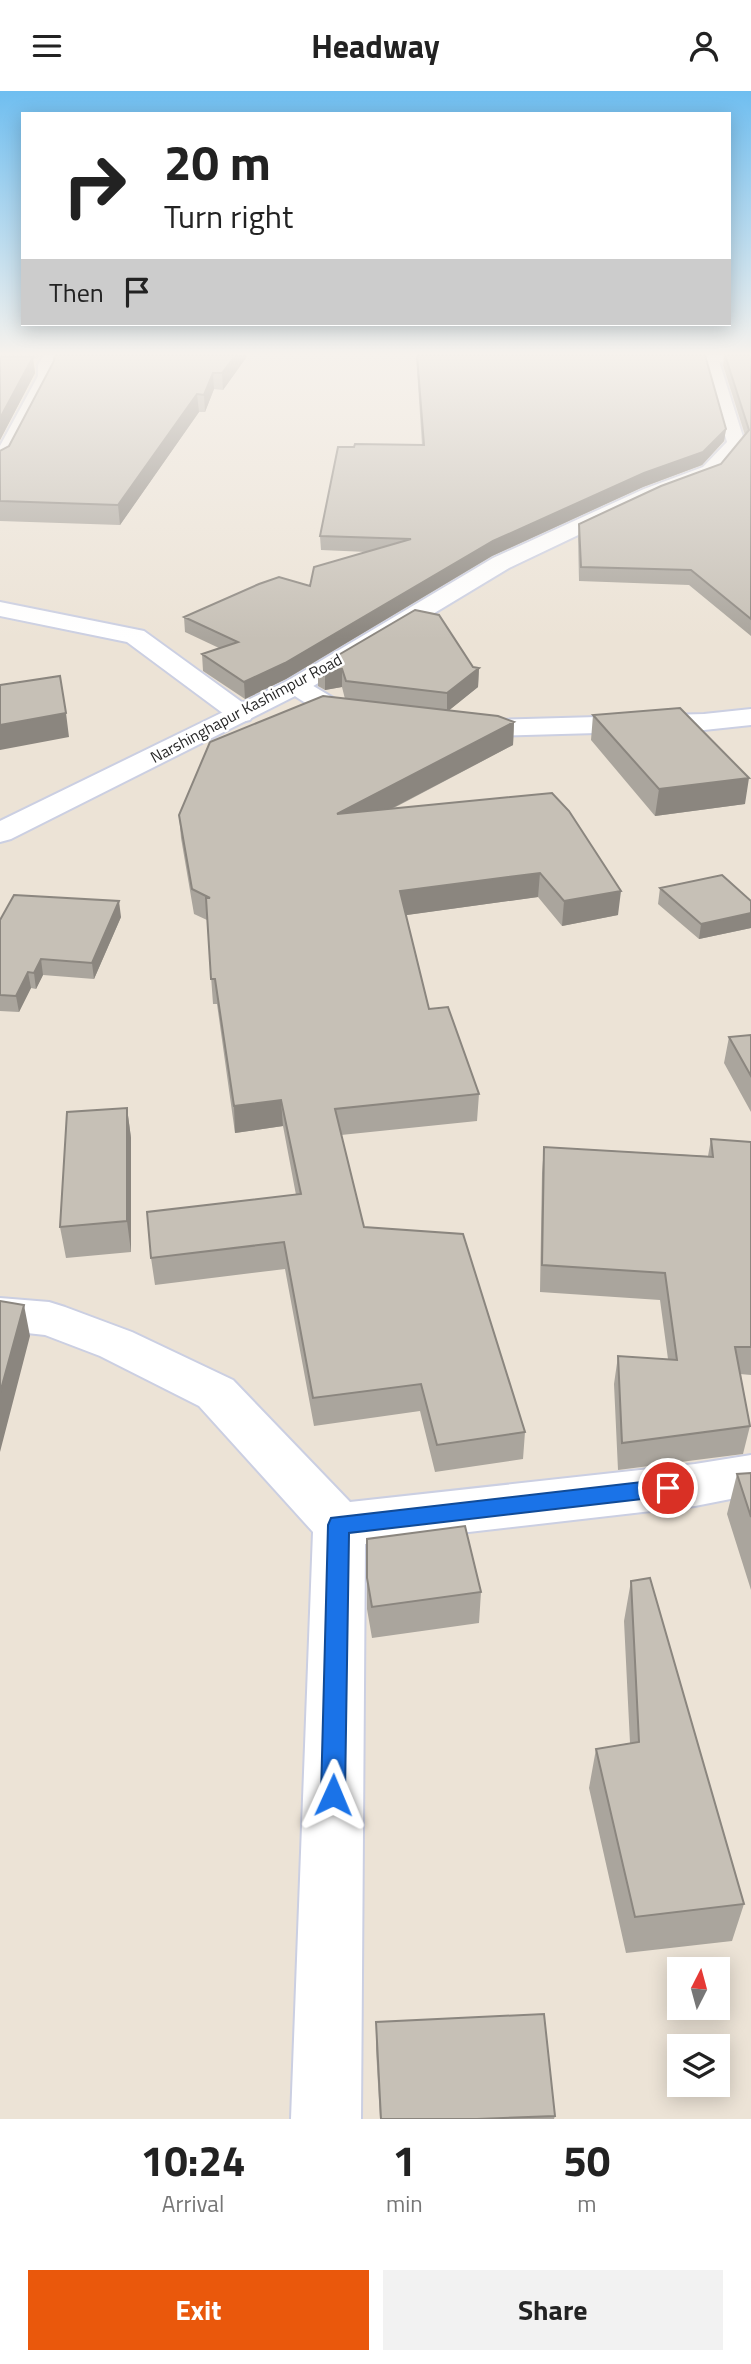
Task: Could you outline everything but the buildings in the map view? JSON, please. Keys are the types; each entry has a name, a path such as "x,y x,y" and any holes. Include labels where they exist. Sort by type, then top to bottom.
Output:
{"street":[{"name":"Narshinghapur Kashimpur Road","path":"0,833 296,686 501,563 651,493 710,471 730,450"},
{"path":"0,609 135,636 241,713"},
{"path":"296,686 333,709 387,716"},
{"path":"440,722 493,728 704,722 751,717"},
{"path":"0,1314 49,1318 116,1344 216,1393 339,1525 326,2119"},
{"path":"339,1525 695,1485 751,1475"}],"route":[{"path":"333,1795 339,1525 668,1488"}]}
